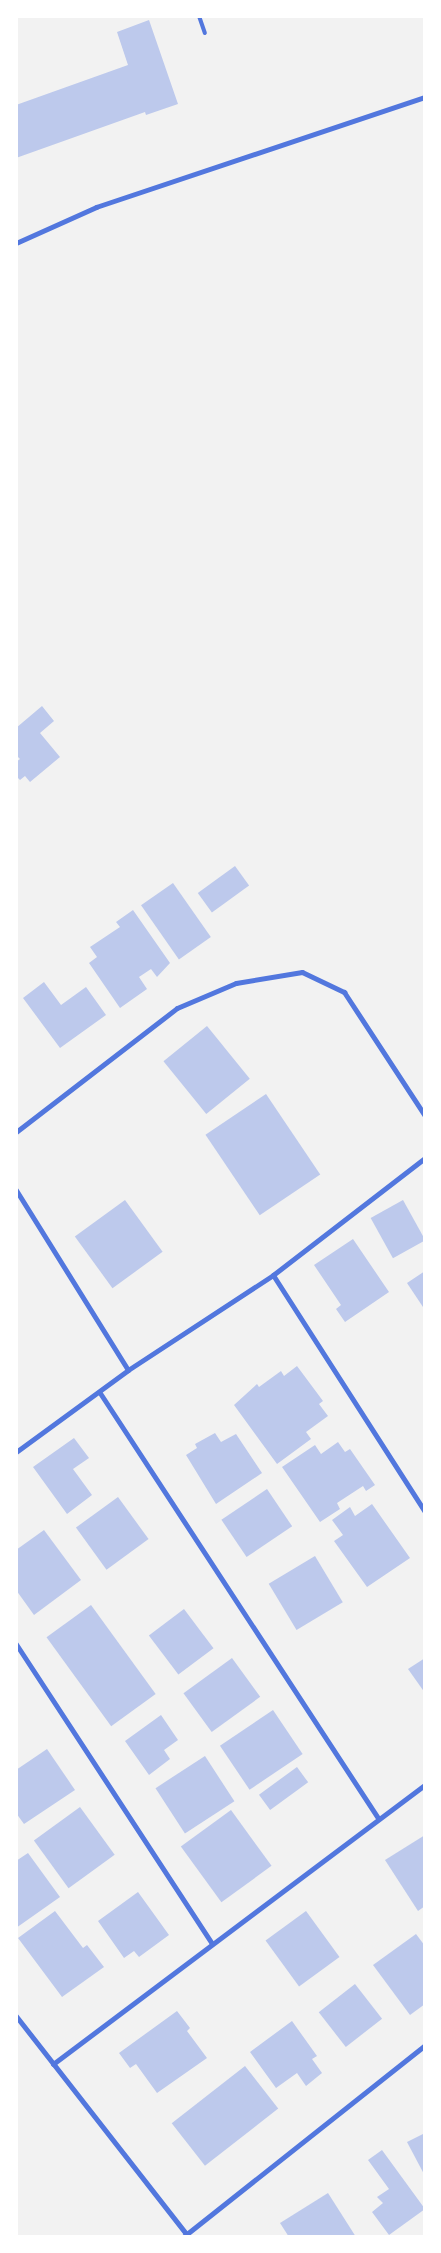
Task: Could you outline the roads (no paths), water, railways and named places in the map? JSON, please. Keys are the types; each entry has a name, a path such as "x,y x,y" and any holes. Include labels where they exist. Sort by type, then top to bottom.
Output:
{"street":[{"path":"16,243 96,207 425,97"},
{"path":"16,1132 177,1008 236,983 302,972 344,992 425,1116"},
{"path":"16,1452 100,1393 128,1370 273,1275 425,1158"},
{"path":"16,1190 128,1370"},
{"path":"273,1275 425,1512"},
{"path":"100,1393 378,1818"},
{"path":"16,1644 212,1943"},
{"path":"53,2064 378,1818 425,1785"},
{"path":"16,2016 186,2236 425,2045"}],"lane":[{"path":"199,16 204,33"}]}
